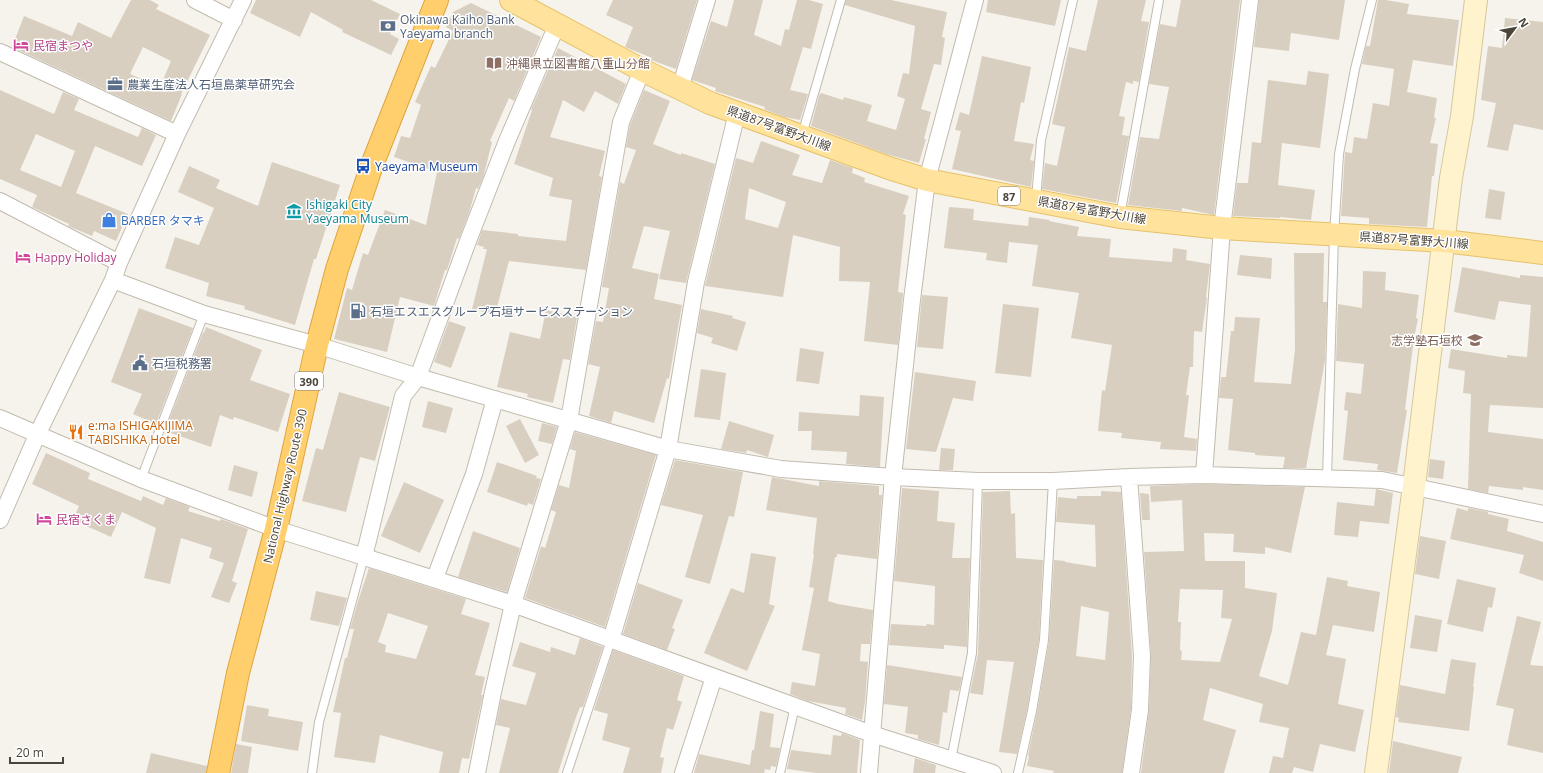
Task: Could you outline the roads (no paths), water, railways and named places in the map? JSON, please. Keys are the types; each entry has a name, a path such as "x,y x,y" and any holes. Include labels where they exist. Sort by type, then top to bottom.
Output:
{"highway":[{"name":"National Highway Route 390","path":"218,773 238,673 276,529 317,345 337,269 372,165 437,0"}],"main road":[{"name":"県道87号富野大川線","path":"511,0 642,70 710,103 926,180 1120,217 1222,228 1444,241 1543,253"}],"street":[{"path":"195,0 234,20"},
{"path":"0,520 38,433 113,280 119,263 177,134 243,0"},
{"path":"680,88 708,0"},
{"path":"869,773 893,477 926,180 975,0"},
{"path":"1204,475 1222,228 1250,0"},
{"path":"1376,773 1414,486 1451,178 1462,116 1476,0"},
{"path":"364,557 403,396 418,377 468,241 557,25"},
{"path":"0,52 177,134"},
{"path":"477,773 493,692 513,604 569,420 622,122 642,70"},
{"path":"611,640 668,448 696,282 737,112"},
{"path":"0,200 119,263"},
{"path":"113,280 204,314 317,345 418,377 668,448 781,468 893,477 978,481 1053,481 1204,475 1382,480 1543,514"},
{"path":"435,578 474,474 495,399"},
{"path":"0,418 38,433 141,479 276,529 435,578 513,604 872,734 993,773"},
{"path":"1129,477 1142,656 1140,710 1131,773"},
{"path":"683,773 714,677"}],"lane":[{"path":"802,136 841,0"},
{"path":"1036,201 1041,140 1073,0"},
{"path":"1120,217 1159,0"},
{"path":"1327,479 1334,235 1339,154 1355,69 1372,0"},
{"path":"141,479 204,314"},
{"path":"951,760 972,653 978,481"},
{"path":"1018,773 1032,711 1044,640 1053,481"},
{"path":"312,773 319,722 364,557"},
{"path":"567,773 611,640"},
{"path":"780,773 795,706"}],"place":[{"name":"Okinawa Kaiho Bank Yaeyama branch","path":"388,26"},
{"name":"民宿まつや","path":"21,45"},
{"name":"沖縄県立図書館八重山分館","path":"494,63"},
{"name":"農業生産法人石垣島薬草研究会","path":"115,84"},
{"name":"Yaeyama Museum","path":"363,166"},
{"name":"Ishigaki City Yaeyama Museum","path":"294,211"},
{"name":"BARBER タマキ","path":"109,220"},
{"name":"Happy Holiday","path":"23,257"},
{"name":"石垣エスエスグループ石垣サービスステーション","path":"358,311"},
{"name":"志学塾石垣校","path":"1475,340"},
{"name":"石垣税務署","path":"140,363"},
{"name":"e:ma ISHIGAKIJIMA TABISHIKA Hotel","path":"76,432"},
{"name":"民宿さくま","path":"44,519"}]}
